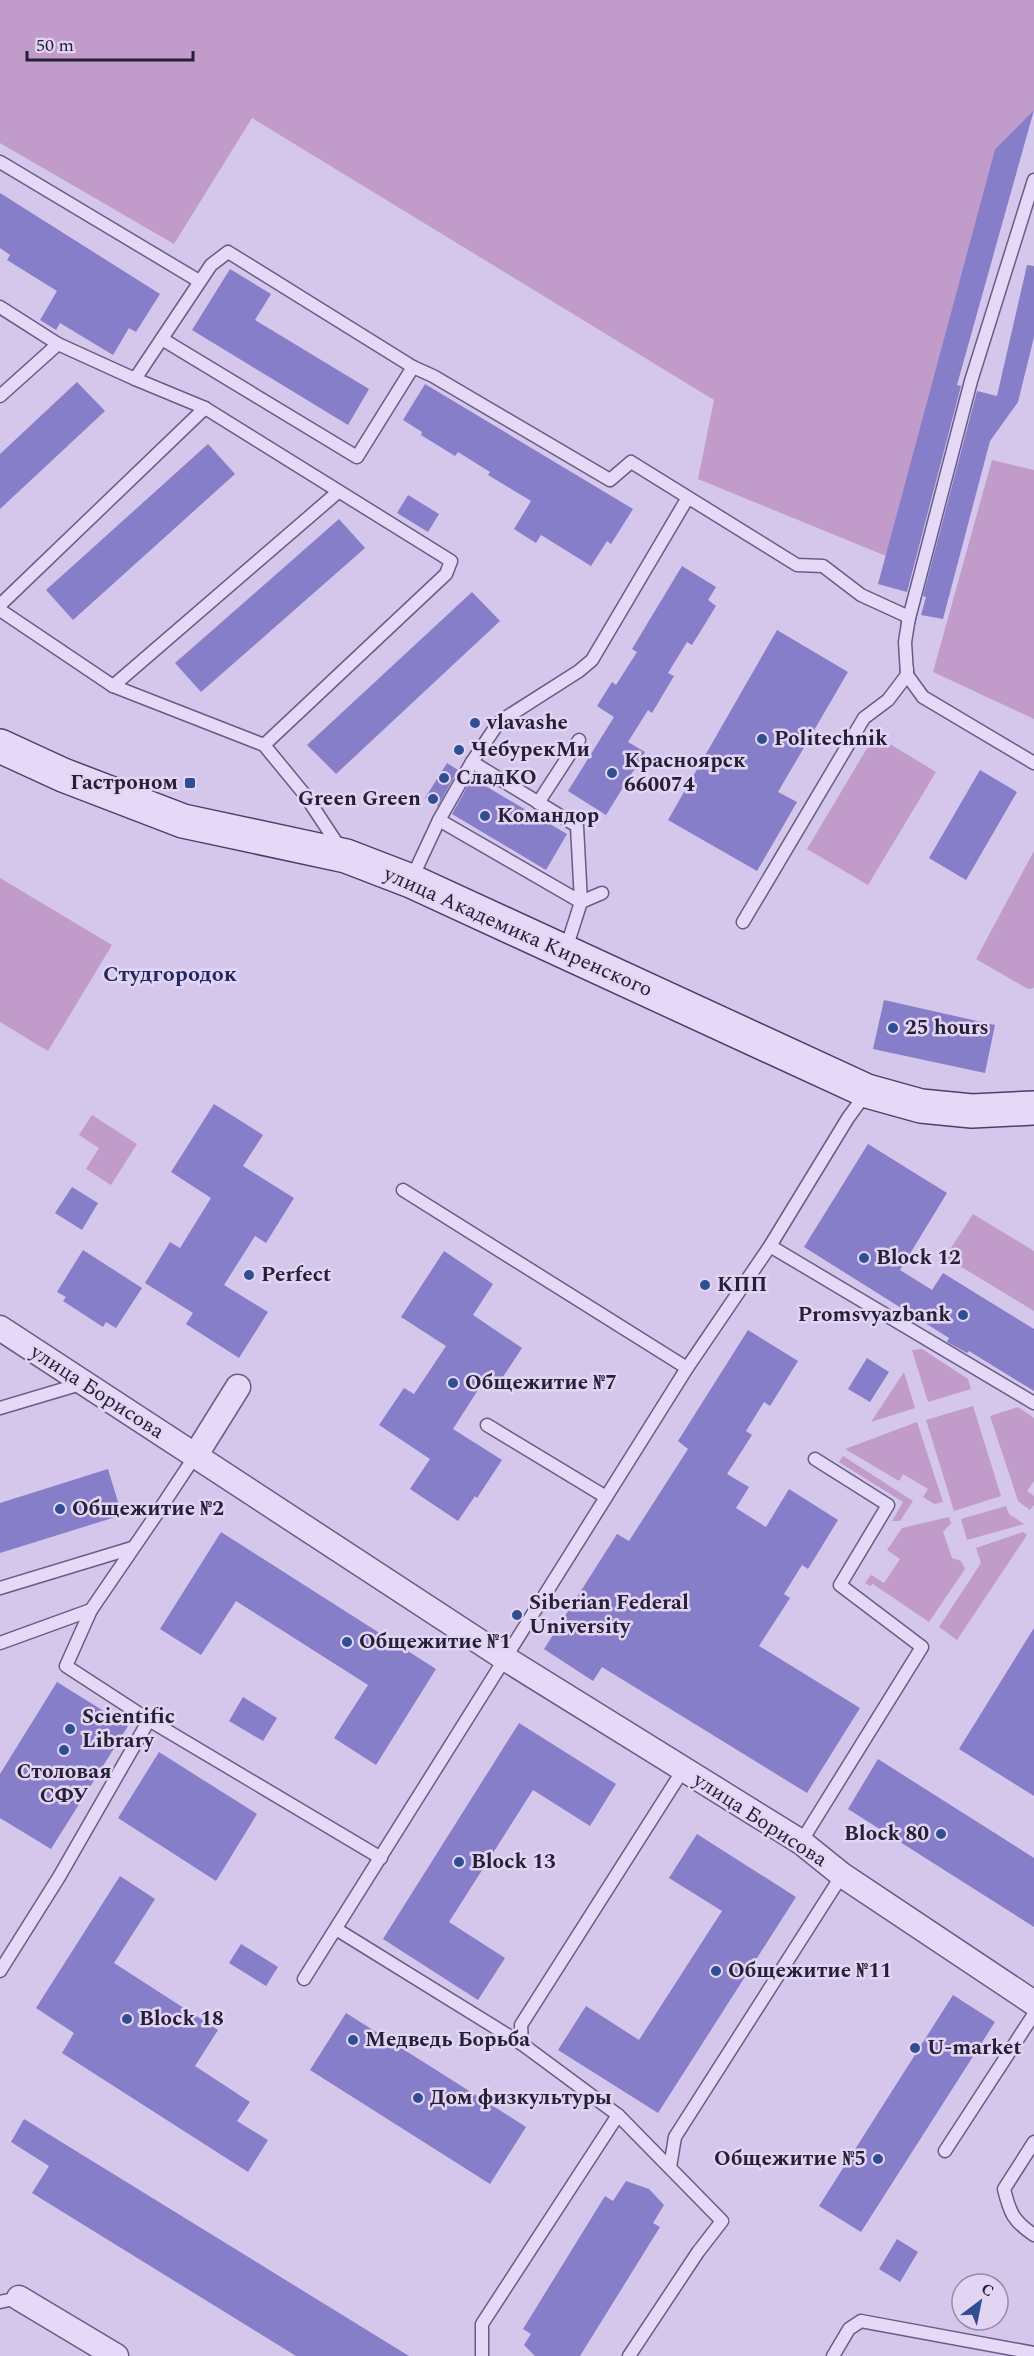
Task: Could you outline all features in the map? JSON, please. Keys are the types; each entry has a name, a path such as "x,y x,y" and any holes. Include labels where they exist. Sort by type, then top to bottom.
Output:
{"main road":[{"name":"улица Академика Киренского","path":"0,746 63,775 183,821 346,856 411,881 867,1091 921,1106 972,1111 1034,1108"}],"street":[{"name":"улица Борисова","path":"0,1328 506,1659 801,1842 842,1875 1034,2003"},
{"path":"195,1456 238,1387"},
{"path":"9,2300 116,2356"}],"lane":[{"path":"0,162 199,281"},
{"path":"1034,180 971,381 909,617 905,642 907,675 923,697 1034,763"},
{"path":"135,379 199,281 211,265 228,252 413,367 433,376 610,480 632,462 687,499 796,565 823,566 861,595 909,617"},
{"path":"0,307 58,344 205,408 452,561 446,574 264,745"},
{"path":"162,339 357,457 413,367"},
{"path":"0,396 58,344"},
{"path":"0,605 205,408"},
{"path":"113,686 338,492"},
{"path":"411,881 439,820 472,762 499,722 579,671 592,660 687,499"},
{"path":"0,610 113,686 264,745 305,795 346,856"},
{"path":"743,922 864,718 888,700 907,675"},
{"path":"538,803 579,740"},
{"path":"472,762 576,826 580,902 564,953"},
{"path":"439,820 580,902"},
{"path":"580,902 602,893"},
{"path":"304,1979 687,1368 770,1246 867,1091"},
{"path":"403,1190 687,1368"},
{"path":"770,1246 1034,1403"},
{"path":"0,1408 85,1383"},
{"path":"487,1425 606,1497"},
{"path":"195,1456 91,1610 66,1666 149,1720 381,1858"},
{"path":"801,1842 922,1647 840,1585 888,1505 815,1459"},
{"path":"0,1588 132,1548"},
{"path":"0,1643 91,1610"},
{"path":"0,1971 59,1878 149,1720"},
{"path":"522,2044 521,2025 683,1770"},
{"path":"670,2167 675,2137 842,1875"},
{"path":"336,1929 522,2044 618,2115 722,2221 698,2252 629,2356"},
{"path":"945,2151 1034,2014"},
{"path":"482,2356 482,2324 618,2115"},
{"path":"1034,2142 1004,2189 1009,2212 1020,2226 1034,2235"},
{"path":"833,2356 849,2329 861,2321 1034,2353"}],"shaded area":[{"path":"0,0 1034,0 1034,110 995,149 886,556 698,479 714,400 252,118 174,244 0,143"},
{"path":"992,460 1034,470 1034,719 933,672"},
{"path":"875,735 936,772 868,885 807,849"},
{"path":"1034,851 1034,988 1028,989 976,959"},
{"path":"0,878 112,945 48,1051 0,1022"},
{"path":"92,1115 137,1144 111,1185 86,1169 99,1148 79,1135"},
{"path":"973,1214 1034,1251 1034,1311 945,1257"},
{"path":"922,1349 968,1379 971,1389 928,1402 912,1350"},
{"path":"904,1372 915,1408 871,1422"},
{"path":"973,1406 1001,1496 954,1511 926,1420"},
{"path":"1018,1407 1034,1418 1034,1481 1027,1491 1034,1496 1034,1505 1030,1510 1018,1501 990,1416"},
{"path":"917,1422 943,1502 934,1504 923,1497 928,1489 903,1474 899,1481 845,1449"},
{"path":"843,1456 913,1501 900,1521 892,1521 903,1502 839,1462"},
{"path":"1006,1506 1009,1514 1024,1524 967,1540 961,1519"},
{"path":"949,1517 951,1523 943,1532 952,1558 961,1561 965,1569 929,1622 873,1584 870,1586 865,1583 871,1575 884,1583 900,1559 887,1550 902,1528"},
{"path":"1023,1532 1027,1535 957,1640 939,1627 981,1563 976,1548"}],"building":[{"path":"1034,110 957,385 961,386 907,592 878,584 995,149"},
{"path":"0,193 160,294 136,332 129,328 113,355 60,323 56,330 40,320 57,291 7,260 10,255 0,248"},
{"path":"1027,265 1034,266 1034,337 1018,402 990,441 943,619 921,615 926,597 923,596 977,391 997,396"},
{"path":"230,269 271,294 255,320 369,389 348,425 192,330"},
{"path":"77,382 105,411 0,509 0,454"},
{"path":"425,384 633,509 611,544 607,541 591,566 541,535 536,543 514,529 531,501 488,475 490,472 458,452 455,456 421,435 422,432 403,420"},
{"path":"208,444 235,474 73,620 46,590"},
{"path":"408,495 439,514 428,532 397,513"},
{"path":"339,519 365,548 201,692 175,663"},
{"path":"682,566 716,587 708,600 716,606 692,645 687,642 668,673 674,676 652,713 648,710 628,742 645,752 606,815 568,791 614,717 597,706 612,682 616,685 637,652 632,649"},
{"path":"472,592 500,621 336,774 307,745"},
{"name":"Politechnik","path":"777,630 848,672 778,792 797,802 757,871 668,820"},
{"path":"447,763 458,770 438,806 425,798"},
{"path":"980,770 1017,792 966,880 929,858"},
{"path":"472,778 567,834 546,870 452,814"},
{"path":"884,1000 995,1025 985,1073 873,1049"},
{"path":"214,1104 263,1135 243,1166 294,1198 266,1243 255,1236 224,1285 268,1312 239,1358 186,1324 193,1313 145,1283 170,1242 180,1248 211,1198 171,1172"},
{"name":"Block 12","path":"868,1144 947,1193 900,1270 932,1290 943,1273 1034,1329 1034,1391 969,1351 967,1353 947,1342 949,1338 804,1247"},
{"path":"72,1187 98,1203 82,1230 55,1213"},
{"path":"83,1250 142,1288 116,1328 106,1322 103,1327 63,1301 66,1297 57,1292"},
{"name":"Общежитие №7","path":"444,1251 493,1284 473,1315 522,1348 497,1386 485,1379 453,1429 502,1460 477,1498 475,1496 458,1521 410,1489 430,1459 379,1425 404,1388 414,1394 446,1346 401,1317"},
{"path":"748,1330 798,1361 770,1406 764,1402 746,1431 752,1435 727,1474 749,1487 736,1508 766,1527 789,1489 838,1520 808,1569 802,1565 784,1594 790,1598 759,1646 860,1708 807,1793 602,1667 593,1681 544,1649 617,1534 629,1541 688,1449 678,1441"},
{"path":"867,1358 889,1372 870,1402 848,1389"},
{"name":"Общежитие №2","path":"108,1469 122,1515 0,1553 0,1503"},
{"name":"Общежитие №1","path":"221,1532 436,1669 376,1765 334,1738 368,1685 236,1601 201,1655 160,1629"},
{"path":"1034,1628 1034,1796 959,1749"},
{"name":"Столовая СФУ","path":"57,1682 128,1726 51,1849 0,1818 0,1774"},
{"path":"243,1697 277,1718 263,1741 229,1721"},
{"name":"Block 13","path":"519,1723 616,1784 590,1826 533,1790 449,1922 505,1958 478,2000 383,1939"},
{"path":"159,1752 257,1814 216,1881 118,1818"},
{"name":"Block 80","path":"878,1759 1034,1858 1034,1927 848,1809"},
{"name":"Общежитие №11","path":"697,1834 796,1897 658,2113 558,2050 586,2006 639,2040 722,1911 669,1878"},
{"name":"Block 18","path":"120,1876 155,1899 114,1963 218,2030 195,2066 250,2102 237,2121 268,2140 248,2172 62,2053 74,2033 36,2008"},
{"path":"241,1944 278,1967 266,1986 229,1963"},
{"name":"Общежитие №5","path":"953,1995 995,2022 861,2232 819,2206"},
{"name":"Дом физкультуры","path":"346,2013 526,2127 490,2184 310,2070"},
{"path":"24,2119 409,2356 296,2356 32,2193 49,2166 11,2142"},
{"path":"626,2181 649,2189 664,2205 653,2223 660,2227 580,2356 535,2356 524,2345 531,2334 523,2329 605,2196 613,2201"},
{"path":"897,2239 918,2252 900,2282 879,2269"}],"place":[{"name":"vlavashe","path":"475,723"},
{"name":"Politechnik","path":"762,739"},
{"name":"ЧебурекМи","path":"459,750"},
{"name":"Красноярск 660074","path":"612,773"},
{"name":"СладКО","path":"444,778"},
{"name":"Гастроном","path":"190,783"},
{"name":"Green Green","path":"433,799"},
{"name":"Командор","path":"485,816"},
{"name":"25 hours","path":"893,1028"},
{"name":"Block 12","path":"864,1258"},
{"name":"Perfect","path":"249,1275"},
{"name":"КПП","path":"705,1285"},
{"name":"Promsvyazbank","path":"963,1315"},
{"name":"Общежитие №7","path":"453,1383"},
{"name":"Общежитие №2","path":"60,1509"},
{"name":"Siberian Federal University","path":"517,1615"},
{"name":"Общежитие №1","path":"347,1642"},
{"name":"Scientific Library","path":"70,1729"},
{"name":"Столовая СФУ","path":"64,1750"},
{"name":"Block 80","path":"941,1834"},
{"name":"Block 13","path":"459,1862"},
{"name":"Общежитие №11","path":"716,1971"},
{"name":"Block 18","path":"127,2019"},
{"name":"Медведь Борьба","path":"353,2040"},
{"name":"U-market","path":"915,2048"},
{"name":"Дом физкультуры","path":"418,2098"},
{"name":"Общежитие №5","path":"878,2159"}],"district":[{"name":"Студгородок","path":"170,974"}]}
